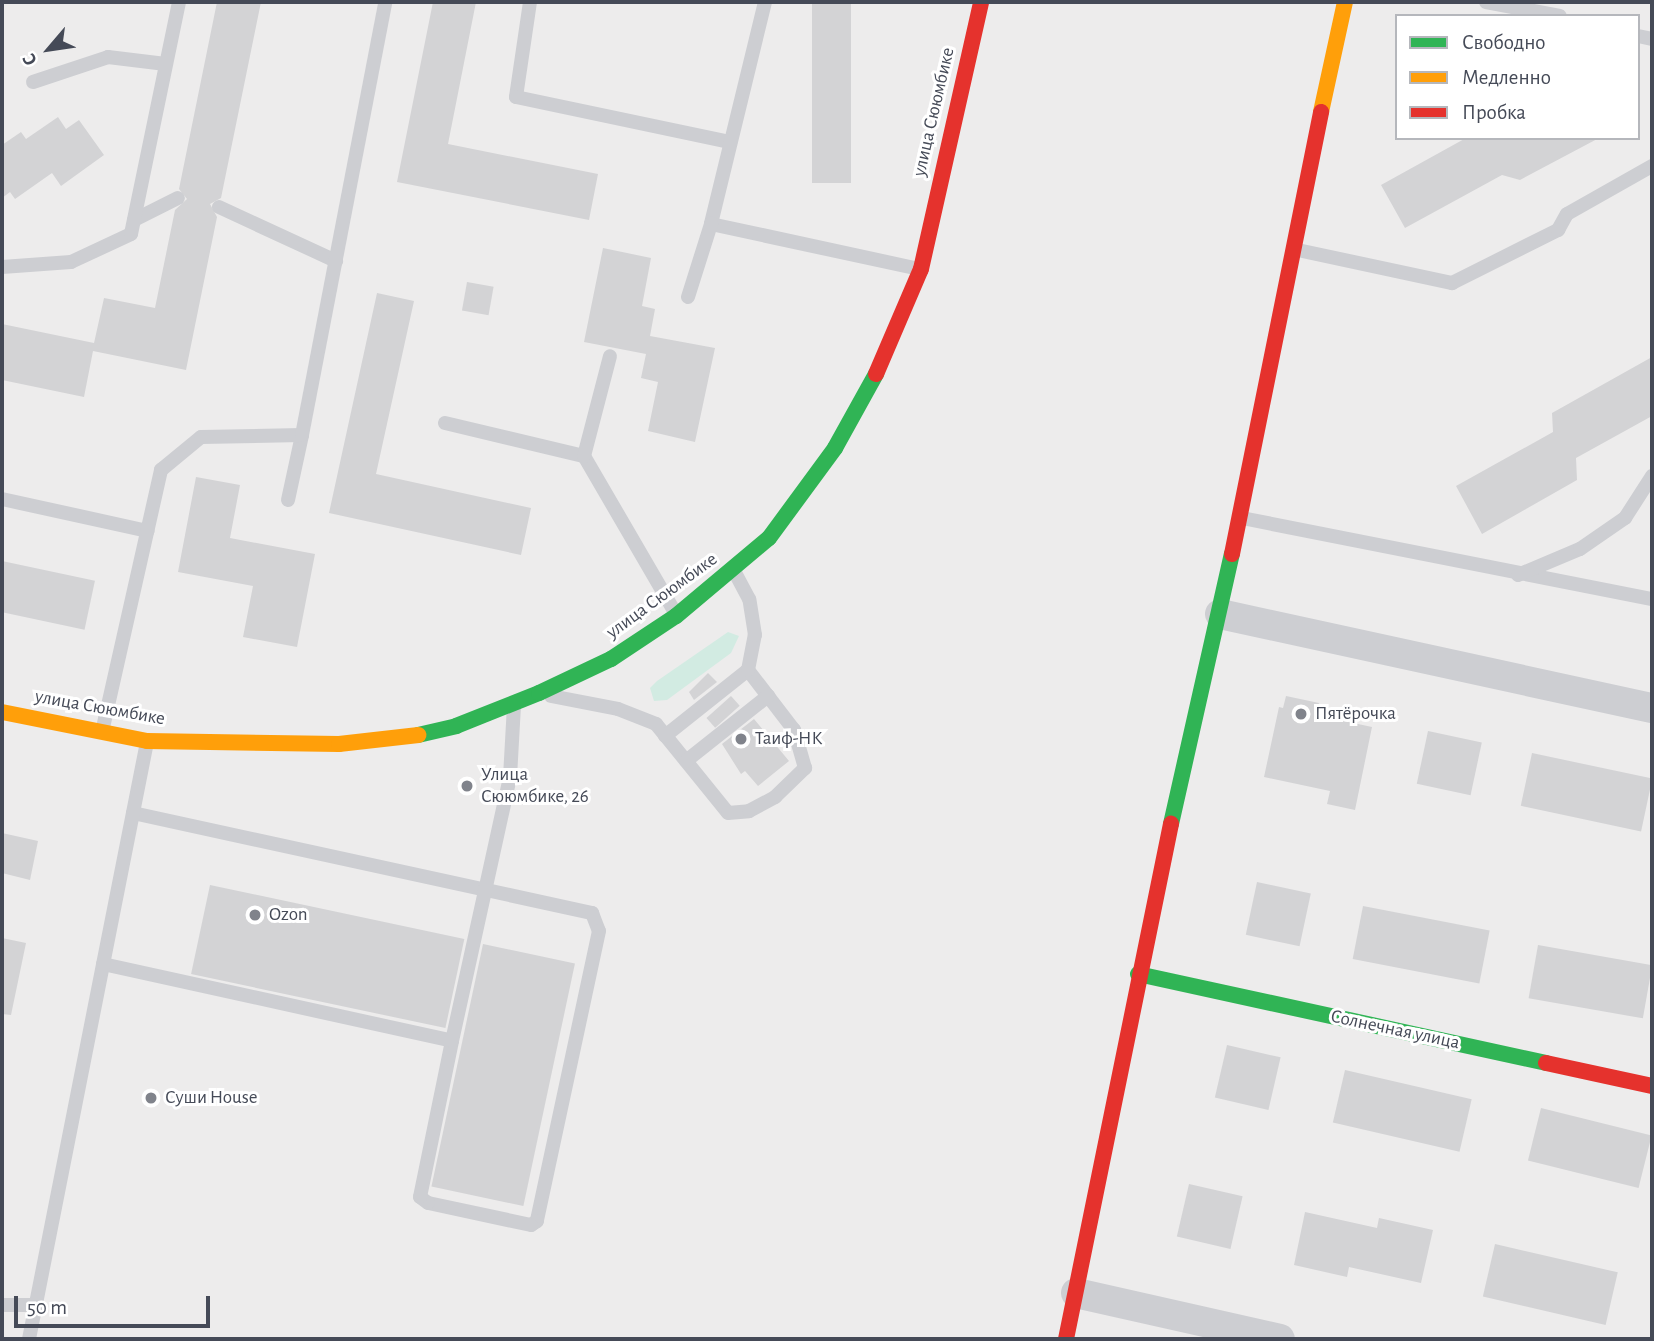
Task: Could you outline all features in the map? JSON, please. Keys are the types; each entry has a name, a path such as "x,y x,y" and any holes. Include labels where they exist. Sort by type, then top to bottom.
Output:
{"street":[{"name":"улица Сююмбике","path":"2,712 148,740 339,744 443,729 514,704 611,659 676,616 734,571 769,538 835,448 870,389 921,269 981,2"},
{"path":"1066,1339 1138,974 1242,519 1291,249 1345,2"},
{"path":"1220,614 1652,708"},
{"name":"Солнечная улица","path":"1138,974 1652,1086"},
{"path":"1076,1293 1280,1339"}],"lane":[{"path":"2,267 71,262 131,234 179,2"},
{"path":"288,500 337,261 385,2"},
{"path":"530,2 516,97 730,142"},
{"path":"688,297 711,224 765,2"},
{"path":"1486,2 1549,14"},
{"path":"33,82 108,57 166,64"},
{"path":"1291,249 1452,283 1558,230 1567,214 1652,166"},
{"path":"134,220 178,198"},
{"path":"219,207 337,261"},
{"path":"711,224 921,269"},
{"path":"610,356 584,456 676,616"},
{"path":"445,424 584,456"},
{"path":"102,733 162,470 201,438 302,435"},
{"path":"1517,576 1580,549 1625,518 1651,479"},
{"path":"2,499 148,531"},
{"path":"1242,519 1517,576 1652,600"},
{"path":"665,736 748,670 755,635 749,599 734,571"},
{"path":"540,693 618,709 656,724 728,813 749,811 775,797 806,768 794,730 748,670"},
{"path":"686,761 768,696"},
{"path":"133,813 486,888 586,909 598,921 599,931 537,1221 531,1225 428,1203 420,1197 452,1041 486,888 510,777 514,704"},
{"path":"29,1339 148,740"},
{"path":"103,964 452,1041"},
{"path":"2,1305 36,1305"}],"green space":[{"path":"728,632 739,636 731,653 667,700 654,701 650,688 657,681"}],"building":[{"path":"217,2 261,2 221,198 210,204 217,217 186,370 93,351 84,397 2,380 2,324 94,343 104,298 155,308 175,210 187,199 179,189"},
{"path":"433,2 476,2 448,144 598,174 589,220 397,182"},
{"path":"812,2 851,2 851,183 812,183"},
{"path":"58,117 66,129 79,120 104,155 61,186 52,173 15,199 10,192 2,198 2,145 21,132 26,139"},
{"path":"1462,140 1595,140 1520,180 1502,175 1405,228 1381,185"},
{"path":"603,248 651,258 642,306 655,309 650,336 715,348 695,442 648,431 658,382 641,378 646,354 584,342"},
{"path":"467,282 494,287 489,315 462,311"},
{"path":"377,293 414,301 376,474 531,508 521,555 329,513"},
{"path":"1652,357 1652,416 1576,458 1577,480 1482,534 1456,486 1553,432 1552,413"},
{"path":"196,477 240,485 230,538 315,554 297,647 243,637 253,586 178,572"},
{"path":"2,561 95,581 85,630 2,612"},
{"path":"708,673 717,682 694,700 689,692"},
{"path":"731,696 740,706 715,728 706,718"},
{"path":"1286,696 1319,703 1316,715 1372,727 1355,810 1327,804 1330,791 1264,777 1279,707 1283,708"},
{"path":"754,719 789,761 758,786 745,771 741,774 722,744"},
{"path":"1428,731 1482,742 1471,795 1417,784"},
{"path":"1532,753 1652,779 1641,831 1521,806"},
{"path":"2,833 38,841 30,880 2,873"},
{"path":"1257,882 1311,893 1300,946 1246,935"},
{"path":"210,885 464,939 445,1028 191,974"},
{"path":"1363,906 1490,931 1479,984 1353,959"},
{"path":"2,938 26,943 11,1015 2,1014"},
{"path":"483,944 575,964 523,1206 431,1187"},
{"path":"1538,945 1652,965 1643,1018 1529,998"},
{"path":"1227,1045 1281,1057 1268,1110 1215,1098"},
{"path":"1345,1070 1472,1099 1460,1152 1333,1123"},
{"path":"1541,1108 1652,1136 1639,1188 1528,1160"},
{"path":"1189,1184 1243,1196 1230,1249 1177,1237"},
{"path":"1305,1212 1377,1228 1379,1218 1433,1230 1421,1283 1349,1267 1347,1277 1294,1265"},
{"path":"1495,1244 1618,1272 1606,1325 1483,1297"}],"traffic: fast":[{"path":"418,735 456,726 539,693 611,659 676,616 769,538 835,448 876,374"},
{"path":"1171,824 1232,554"},
{"path":"1138,974 1546,1063"}],"traffic: slow":[{"path":"1321,112 1345,2"},
{"path":"2,712 147,741 339,744 418,735"}],"traffic: jam":[{"path":"876,374 921,269 981,2"},
{"path":"1232,554 1321,112"},
{"path":"1066,1339 1171,824"},
{"path":"1546,1063 1652,1086"}],"place":[{"name":"Пятёрочка","path":"1301,714"},
{"name":"Таиф-НК","path":"741,739"},
{"name":"Улица Сююмбике, 26","path":"467,786"},
{"name":"Ozon","path":"255,915"},
{"name":"Суши House","path":"151,1098"}]}
